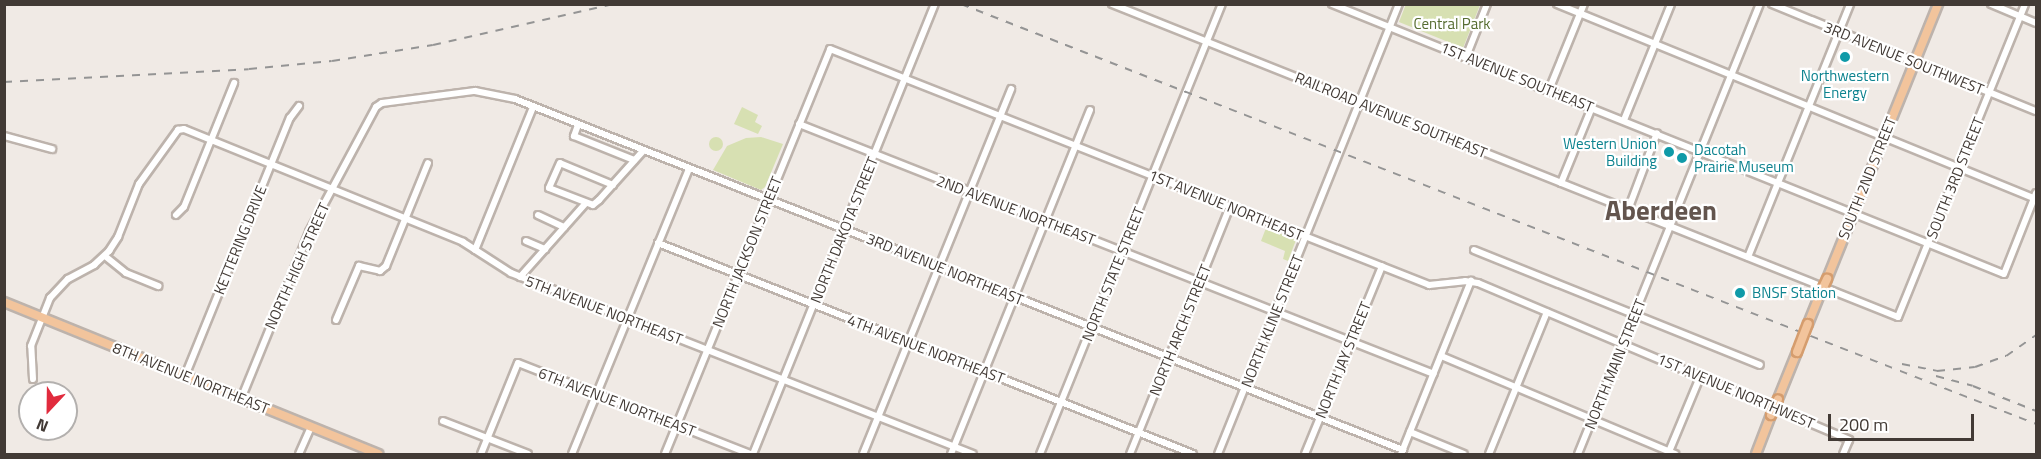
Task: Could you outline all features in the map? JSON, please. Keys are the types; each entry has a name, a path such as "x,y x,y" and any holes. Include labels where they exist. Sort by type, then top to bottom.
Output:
{"main road":[{"name":"SOUTH 2ND STREET","path":"1756,454 1938,4"},
{"name":"8TH AVENUE NORTHEAST","path":"4,302 378,454"}],"street":[{"name":"NORTH DAKOTA STREET","path":"751,454 935,4"},
{"name":"RAILROAD AVENUE SOUTHEAST","path":"1112,4 1898,317"},
{"name":"NORTH STATE STREET","path":"1040,454 1222,4"},
{"name":"1ST AVENUE SOUTHEAST","path":"1332,4 2004,274 2036,197"},
{"name":"NORTH KLINE STREET","path":"1218,454 1399,4"},
{"path":"1466,57 1487,4"},
{"path":"1557,4 1959,168 2036,197"},
{"path":"1549,90 1584,4"},
{"path":"1624,120 1671,4"},
{"name":"NORTH MAIN STREET","path":"1578,454 1760,4"},
{"name":"3RD AVENUE SOUTHWEST","path":"1772,4 2037,111"},
{"path":"1748,257 1850,4"},
{"path":"1991,4 2037,23"},
{"name":"SOUTH 3RD STREET","path":"1898,317 2025,4"},
{"name":"1ST AVENUE NORTHEAST","path":"830,49 1434,286 1471,281 1623,344"},
{"name":"NORTH JACKSON STREET","path":"664,454 830,49"},
{"path":"176,214 184,207 234,82"},
{"path":"863,454 1011,89"},
{"name":"3RD AVENUE NORTHEAST","path":"378,105 475,91 504,96 1170,357 1402,452"},
{"name":"NORTH HIGH STREET","path":"241,399 309,232 378,105"},
{"name":"KETTERING DRIVE","path":"185,376 290,118 299,106"},
{"path":"475,250 533,107"},
{"path":"1561,183 1592,107"},
{"path":"951,454 1090,110"},
{"name":"2ND AVENUE NORTHEAST","path":"799,124 1434,374"},
{"path":"578,125 574,136 634,160"},
{"name":"5TH AVENUE NORTHEAST","path":"105,256 121,232 139,184 178,130 184,129 406,219 475,250 506,271 520,277 973,454"},
{"path":"1628,210 1657,133"},
{"path":"4,136 52,149"},
{"path":"613,185 560,163 549,188 585,204 593,205 613,185 643,151"},
{"path":"336,321 361,265 378,271 384,269 428,163"},
{"path":"572,454 688,169"},
{"path":"520,277 585,204"},
{"name":"NORTH ARCH STREET","path":"1130,454 1230,206"},
{"path":"538,215 564,227"},
{"path":"526,241 545,249"},
{"name":"4TH AVENUE NORTHEAST","path":"658,243 1193,454"},
{"path":"1474,250 1760,365"},
{"path":"33,379 31,346 41,317 59,286 105,256 126,273 158,286"},
{"name":"NORTH JAY STREET","path":"1305,454 1382,266"},
{"path":"1402,452 1471,281"},
{"path":"1489,454 1547,312"},
{"name":"1ST AVENUE NORTHWEST","path":"1623,344 1849,440 1843,454"},
{"path":"1441,356 1671,454 1700,377"},
{"name":"6TH AVENUE NORTHEAST","path":"487,439 518,363 751,454"},
{"path":"443,421 528,454"},
{"path":"299,454 311,427"},
{"path":"1410,432 1464,454"},
{"path":"481,454 487,439"}],"green space":[{"name":"Central Park","path":"1406,4 1480,5 1463,48 1399,22"},
{"path":"742,107 758,115 755,122 762,126 758,134 734,124"},
{"path":"716,137 721,139 723,144 721,149 716,151 711,149 709,144 711,139"},
{"path":"761,137 783,144 765,187 761,190 713,170 727,146 746,138"},
{"path":"1266,228 1296,240 1288,261 1283,259 1285,251 1261,241"}],"railway":[{"path":"4,82 249,69 332,61 433,45 613,4"},
{"path":"961,4 2036,424"},
{"path":"1902,364 1937,371 1975,367 2006,356 2036,335"},
{"path":"1936,376 1973,386 2036,411"}],"place":[{"name":"Northwestern Energy","path":"1845,57"},
{"name":"Western Union Building","path":"1669,152"},
{"name":"Dacotah Prairie Museum","path":"1682,158"},
{"name":"BNSF Station","path":"1740,293"}],"district":[{"name":"Aberdeen","path":"1661,210"}]}
